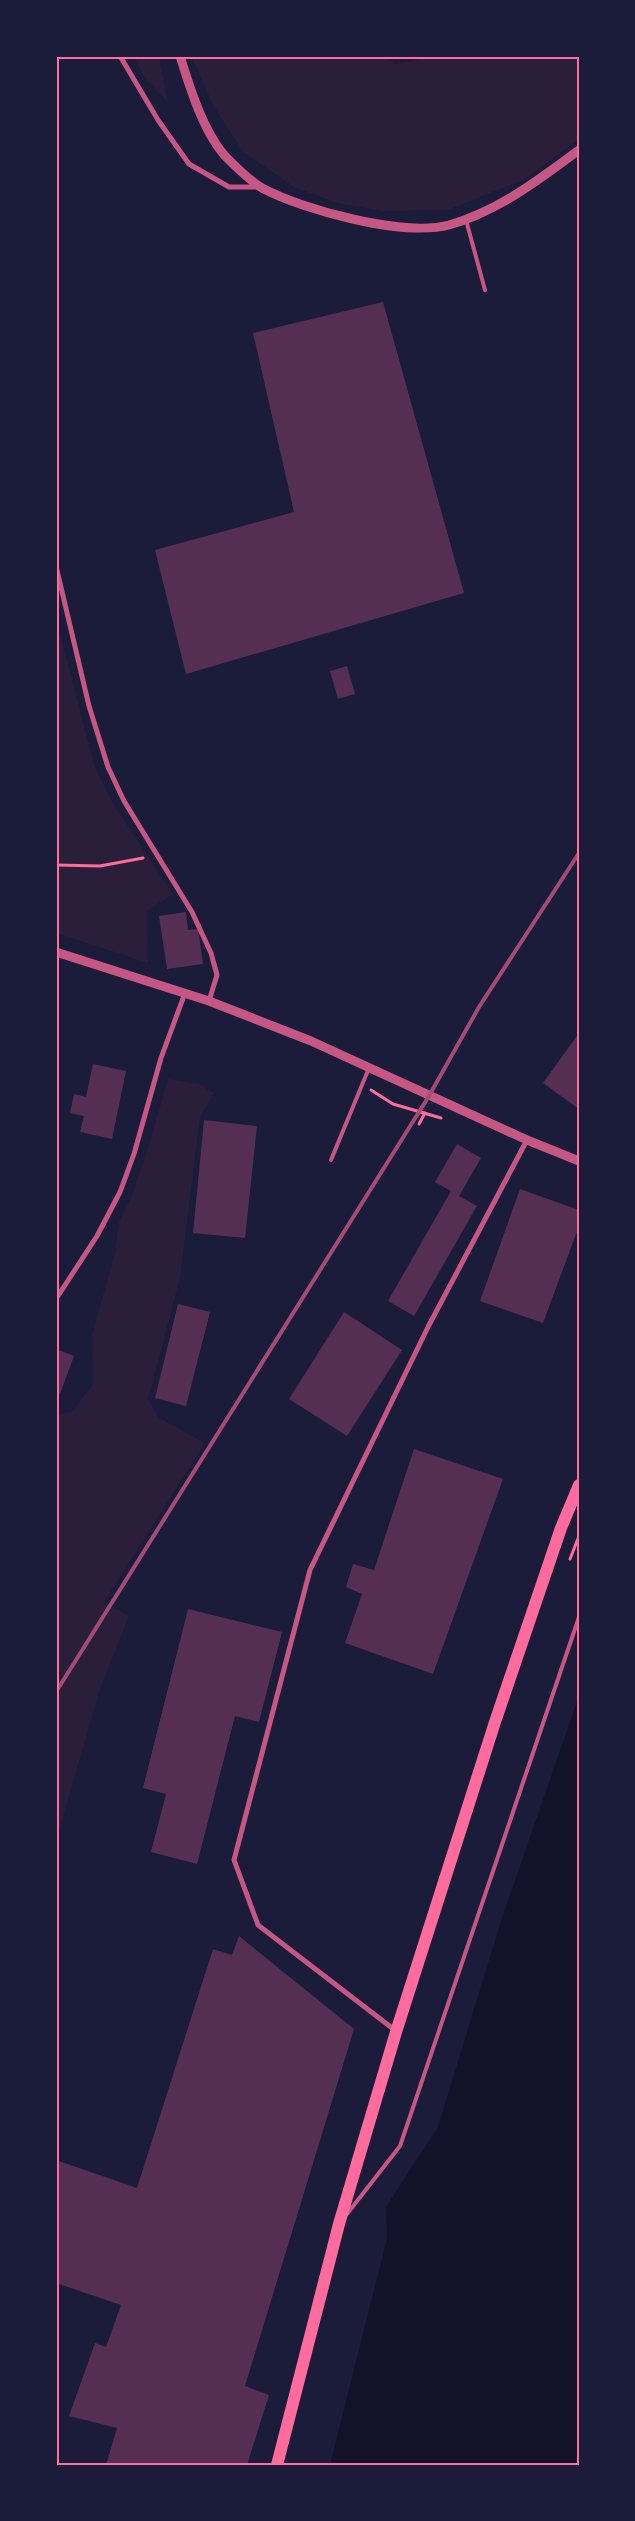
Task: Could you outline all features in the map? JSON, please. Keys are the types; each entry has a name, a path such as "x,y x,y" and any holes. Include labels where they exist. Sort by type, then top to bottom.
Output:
{"main road":[{"path":"277,2465 339,2224 396,2032 495,1722 561,1528 579,1485"}],"street":[{"path":"120,56 158,120 189,164 229,187 261,187"},
{"path":"180,56 194,100 226,157 261,187 306,206 361,222 409,227 447,226 492,209 579,150"},
{"path":"56,566 89,706 108,767 124,801 192,912 204,937 217,975 209,1001"},
{"path":"56,952 209,1001 311,1041 527,1140 579,1161"},
{"path":"56,1299 97,1236 120,1192 134,1154 161,1058 185,993"},
{"path":"396,2032 258,1924 234,1860 310,1570 428,1327 527,1140"}],"lane":[{"path":"466,219 485,290"},
{"path":"331,1160 370,1067"},
{"path":"339,2224 400,2146 579,1617"}],"path":[{"path":"56,864 100,866 142,857"},
{"path":"362,1084 393,1104 449,1120 456,1108"},
{"path":"419,1124 425,1113"},
{"path":"569,1561 579,1536"}],"shaded area":[{"path":"133,56 159,56 168,103 145,78"},
{"path":"191,56 384,56 394,64 437,56 579,56 579,139 525,179 448,210 382,211 337,203 294,187 243,152 213,105"},
{"path":"56,619 95,768 114,805 173,894 147,911 148,963 56,933"},
{"path":"168,1079 199,1084 214,1093 200,1117 180,1278 148,1399 158,1417 205,1443 104,1602 129,1616 99,1692 56,1841 56,1415 73,1411 93,1384 92,1335 115,1253 119,1222 131,1198 146,1155"},
{"path":"579,1696 579,2465 330,2465 387,2239 386,2207 438,2127 501,1921"}],"building":[{"path":"383,302 464,593 186,674 155,550 294,512 253,333"},
{"path":"347,666 355,694 338,699 330,671"},
{"path":"186,912 188,930 198,929 203,964 167,969 159,916"},
{"path":"579,1033 579,1109 543,1083"},
{"path":"93,1064 126,1071 112,1139 80,1132 84,1116 70,1113 74,1094 86,1097"},
{"path":"204,1120 257,1126 245,1238 193,1233"},
{"path":"457,1144 481,1158 459,1196 477,1206 414,1316 388,1301 451,1191 435,1182"},
{"path":"520,1189 579,1210 579,1226 543,1323 480,1301"},
{"path":"178,1304 210,1312 186,1406 155,1398"},
{"path":"344,1312 402,1350 347,1436 289,1399"},
{"path":"56,1349 74,1356 60,1394 56,1392"},
{"path":"414,1449 503,1479 433,1674 345,1643 362,1594 346,1587 353,1564 374,1570"},
{"path":"188,1609 282,1632 259,1722 235,1716 197,1864 151,1852 166,1794 143,1788"},
{"path":"239,1936 354,2029 245,2386 269,2395 247,2465 106,2465 117,2428 69,2416 95,2343 106,2347 121,2305 56,2283 56,2160 137,2188 213,1949 232,1955"}],"railway":[{"path":"56,1692 429,1096 479,1007 579,853"}]}
